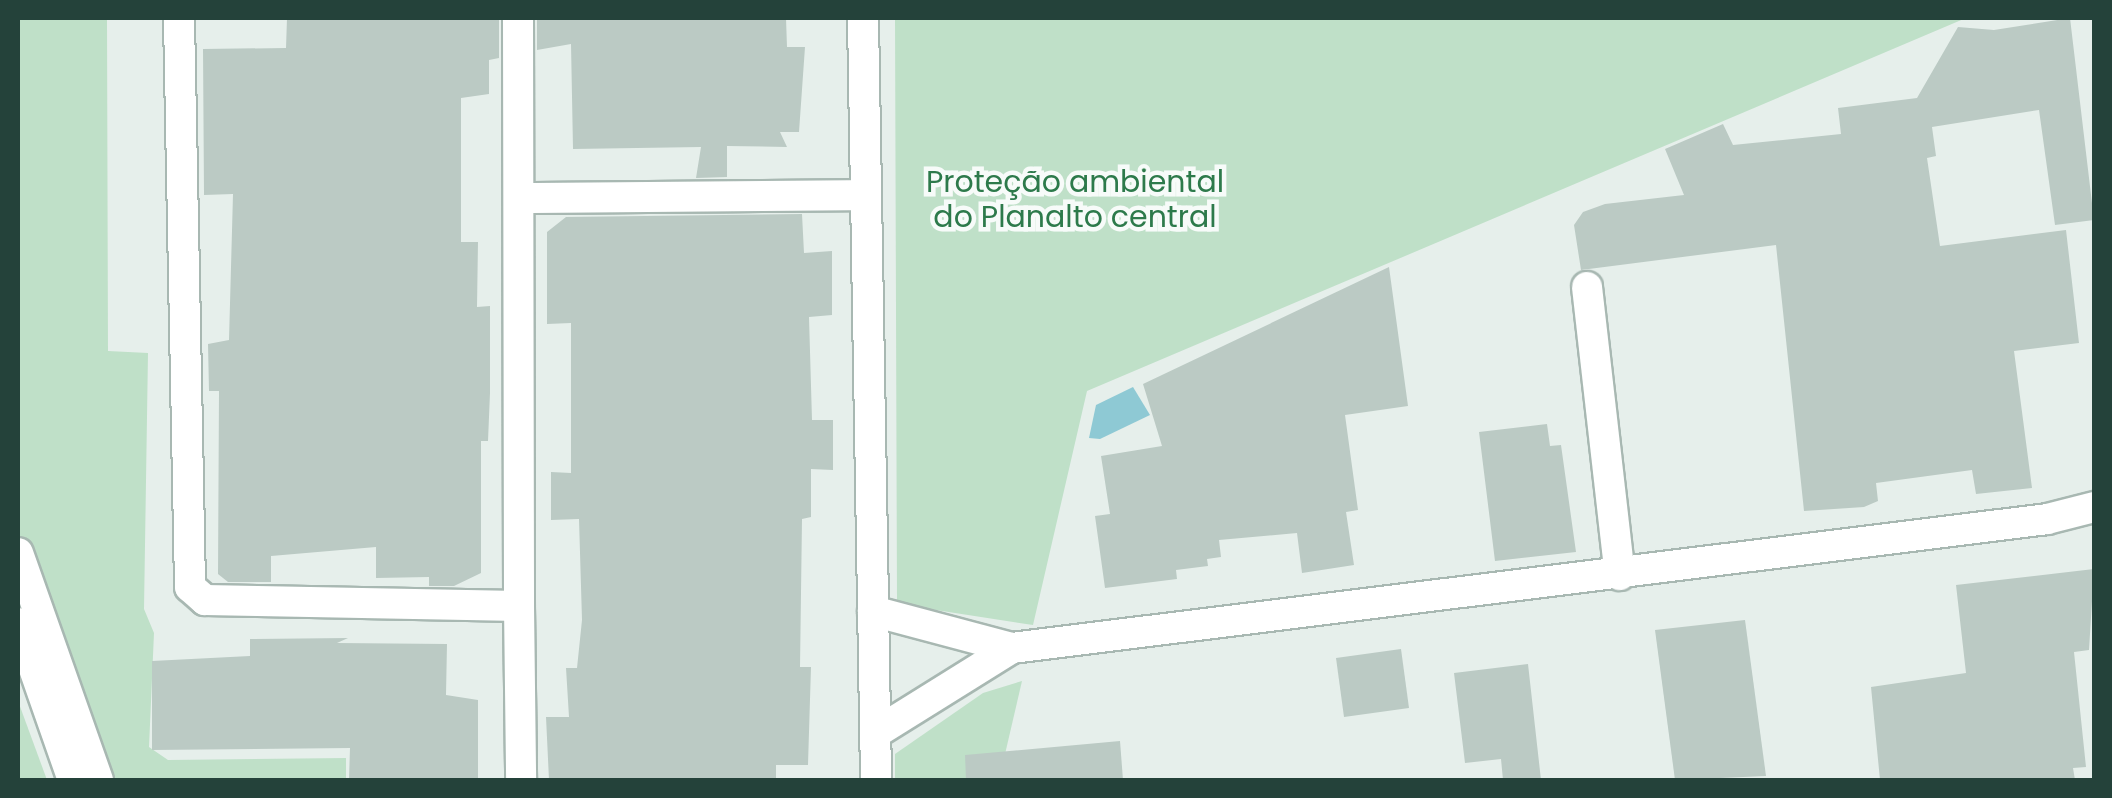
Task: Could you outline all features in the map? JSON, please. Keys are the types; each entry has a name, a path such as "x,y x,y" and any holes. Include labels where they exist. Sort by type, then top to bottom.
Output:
{"street":[{"path":"179,18 193,594 205,600 519,606"},
{"path":"518,18 520,780"},
{"path":"863,18 862,195 876,780"},
{"path":"520,198 862,195"},
{"path":"1587,287 1620,575"},
{"path":"872,611 1012,648 1620,575 2047,519 2094,507"},
{"path":"18,553 98,780"},
{"path":"18,623 73,780"},
{"path":"877,732 1012,648"}],"green space":[{"path":"18,18 107,18 108,351 148,353 144,609 154,633 149,747 168,760 346,758 346,780 88,780 18,590"},
{"name":"Proteção ambiental do Planalto central","path":"895,18 1966,18 1087,391 1033,625 897,604"},
{"path":"1022,681 999,780 895,780 895,754 983,693"},
{"path":"18,701 47,780 18,780"}],"water":[{"path":"1133,387 1150,415 1100,439 1089,438 1096,405"}],"building":[{"path":"287,18 499,18 499,58 489,60 489,94 461,98 461,242 478,242 477,307 490,306 490,393 488,441 481,441 481,573 454,586 429,586 429,577 376,578 376,547 271,556 271,582 228,582 218,574 219,391 209,391 208,344 229,340 233,194 204,195 203,49 286,48"},
{"path":"537,18 786,18 787,47 805,47 799,132 780,132 787,147 727,146 727,177 696,178 701,147 573,149 571,44 537,50"},
{"path":"2070,18 2094,220 2055,225 2039,110 1932,127 1936,156 1927,158 1940,246 2066,230 2079,343 2014,351 2032,488 1976,494 1972,470 1876,483 1878,501 1864,507 1804,511 1776,245 1581,270 1574,225 1583,212 1605,204 1684,195 1665,149 1723,124 1733,145 1841,134 1838,108 1917,98 1958,27 1994,30"},
{"path":"802,214 804,253 832,251 832,315 809,317 812,420 833,420 833,470 811,469 811,517 802,519 800,667 811,667 808,765 776,765 776,780 549,780 546,717 569,717 566,668 577,668 582,620 579,519 551,520 551,472 571,473 571,323 547,324 547,232 566,217"},
{"path":"1389,267 1408,406 1345,415 1358,510 1346,512 1354,565 1302,573 1297,533 1219,540 1221,557 1207,559 1208,566 1176,570 1177,579 1105,588 1095,516 1110,514 1101,456 1162,446 1143,384"},
{"path":"1547,424 1550,446 1561,445 1576,552 1495,561 1479,432"},
{"path":"2094,569 2089,650 2074,652 2086,767 2073,768 2075,780 1880,780 1871,687 1966,673 1956,585"},
{"path":"1745,620 1766,776 1675,780 1655,630"},
{"path":"348,638 337,643 447,644 446,695 478,700 478,780 349,780 350,748 152,750 152,661 250,656 250,639"},
{"path":"1401,649 1409,708 1344,717 1336,658"},
{"path":"1528,664 1541,780 1503,780 1501,759 1465,763 1454,673"},
{"path":"1120,741 1123,780 966,780 965,755"}]}
